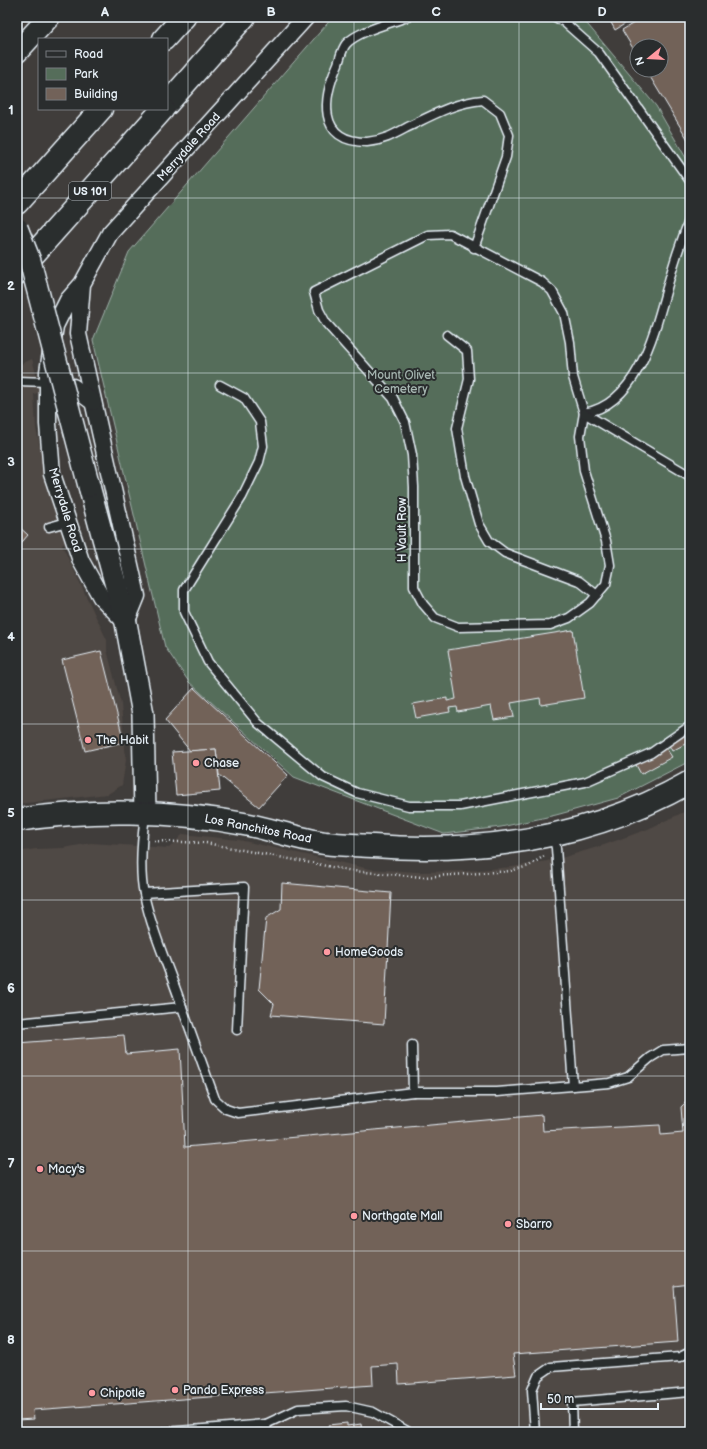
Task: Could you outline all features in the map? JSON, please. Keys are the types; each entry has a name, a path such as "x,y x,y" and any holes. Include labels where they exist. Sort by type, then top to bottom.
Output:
{"main road":[{"path":"165,38 184,17"},
{"path":"168,103 244,17"},
{"path":"17,189 100,110"},
{"path":"17,203 100,110"},
{"name":"US 101","path":"17,274 162,110"},
{"name":"Los Ranchitos Road","path":"554,842 640,806 690,782"},
{"name":"Los Ranchitos Road","path":"17,820 89,814 145,813 204,818 244,824 324,842 347,845 404,849 464,848 554,842 600,835 644,818 690,796"}],"street":[{"path":"17,52 49,17"},
{"name":"Merrydale Road","path":"82,284 78,334 137,596 126,623 101,597 81,561 52,474 48,424 48,382 55,326 68,300 82,284 110,233 306,17"},
{"path":"17,228 30,261 126,623 143,714 145,813"},
{"path":"48,382 73,386 93,402"}],"lane":[{"path":"407,17 361,34 346,44 333,74 326,113 330,126 345,138 365,142 382,140 467,101 483,100 500,113 509,135 506,157 474,248 523,271 542,282 552,291 564,313 570,342 573,377 584,413 690,476"},
{"path":"554,17 564,22 599,53 690,181"},
{"path":"584,413 598,411 615,399 630,382 641,363 659,318 673,266 690,218"},
{"name":"H Vault Row","path":"474,248 450,234 428,235 314,292 319,310 326,323 393,398 404,422 412,455 414,487 414,587 422,604 435,618 458,627 550,625 569,618 590,603 606,584 610,565 606,541 584,471 580,436 584,413"},
{"path":"447,334 468,351 469,378 457,428 465,476 479,524 489,540 505,553 579,580 597,595"},
{"path":"17,381 48,382"},
{"path":"220,385 244,398 260,422 263,446 260,462 242,497 184,590 184,612 208,662 258,724 323,777 357,793 409,806 460,806 585,782 651,752 690,726"},
{"path":"49,527 67,522"},
{"path":"145,813 142,841 144,893 157,937 215,1099 226,1109 238,1113 413,1092 497,1092 609,1083 628,1076 650,1058 663,1050 690,1048"},
{"path":"554,842 573,1086"},
{"path":"144,893 244,887 237,1030"},
{"path":"17,1023 182,1007"},
{"path":"412,1045 413,1092"},
{"path":"535,1432 532,1390 538,1376 551,1367 680,1357 690,1352"},
{"path":"573,1432 572,1402 690,1392"},
{"path":"165,1432 266,1428 298,1409 346,1406 373,1412 409,1432"}],"shaded area":[{"path":"32,359 41,392 34,394 36,429 53,504 66,543 62,545 107,640 107,650 121,704 126,760 122,785 108,794 17,804 17,366"},
{"path":"690,809 690,1432 17,1432 17,852 36,849 63,848 91,843 169,848 183,834 239,840 370,869 417,872 466,871 512,867 558,859 604,845 648,829"}],"green space":[{"name":"Mount Olivet Cemetery","path":"333,17 580,17 629,74 629,78 632,78 656,106 690,165 690,761 618,798 556,815 501,827 444,834 294,777 189,682 165,647 93,340 129,252"}],"building":[{"path":"608,17 636,17 615,30"},
{"path":"644,17 690,17 690,143 651,78 669,78 669,38 629,38 629,42 622,30"},
{"path":"17,525 28,535 17,548"},
{"path":"573,630 584,698 541,705 540,698 511,703 514,717 494,720 491,706 458,712 457,707 449,708 450,712 416,718 413,704 447,698 447,701 456,699 448,650"},
{"path":"101,651 124,742 85,751 62,660"},
{"path":"194,688 288,775 259,807 219,775 216,749 190,751 165,720"},
{"path":"685,735 689,742 672,751 669,745"},
{"path":"666,748 672,757 641,774 636,765"},
{"name":"Chase","path":"216,749 220,791 176,795 172,752"},
{"path":"282,883 391,893 384,1024 271,1015 274,1004 259,989 266,918 281,909"},
{"name":"Northgate Mall","path":"124,1035 126,1054 180,1049 185,1147 542,1115 543,1131 660,1125 661,1135 683,1133 681,1107 688,1100 687,1075 690,1075 690,1284 674,1286 678,1342 513,1354 516,1375 399,1384 398,1364 372,1366 373,1385 33,1410 34,1419 17,1420 17,1043"},
{"path":"347,1423 347,1426 361,1424 362,1432 289,1432 329,1428 328,1425"}],"place":[{"name":"The Habit","path":"88,740"},
{"name":"Chase","path":"196,763"},
{"name":"HomeGoods","path":"327,952"},
{"name":"Macy's","path":"40,1169"},
{"name":"Northgate Mall","path":"354,1216"},
{"name":"Sbarro","path":"508,1224"},
{"name":"Panda Express","path":"175,1390"},
{"name":"Chipotle","path":"92,1393"}]}
